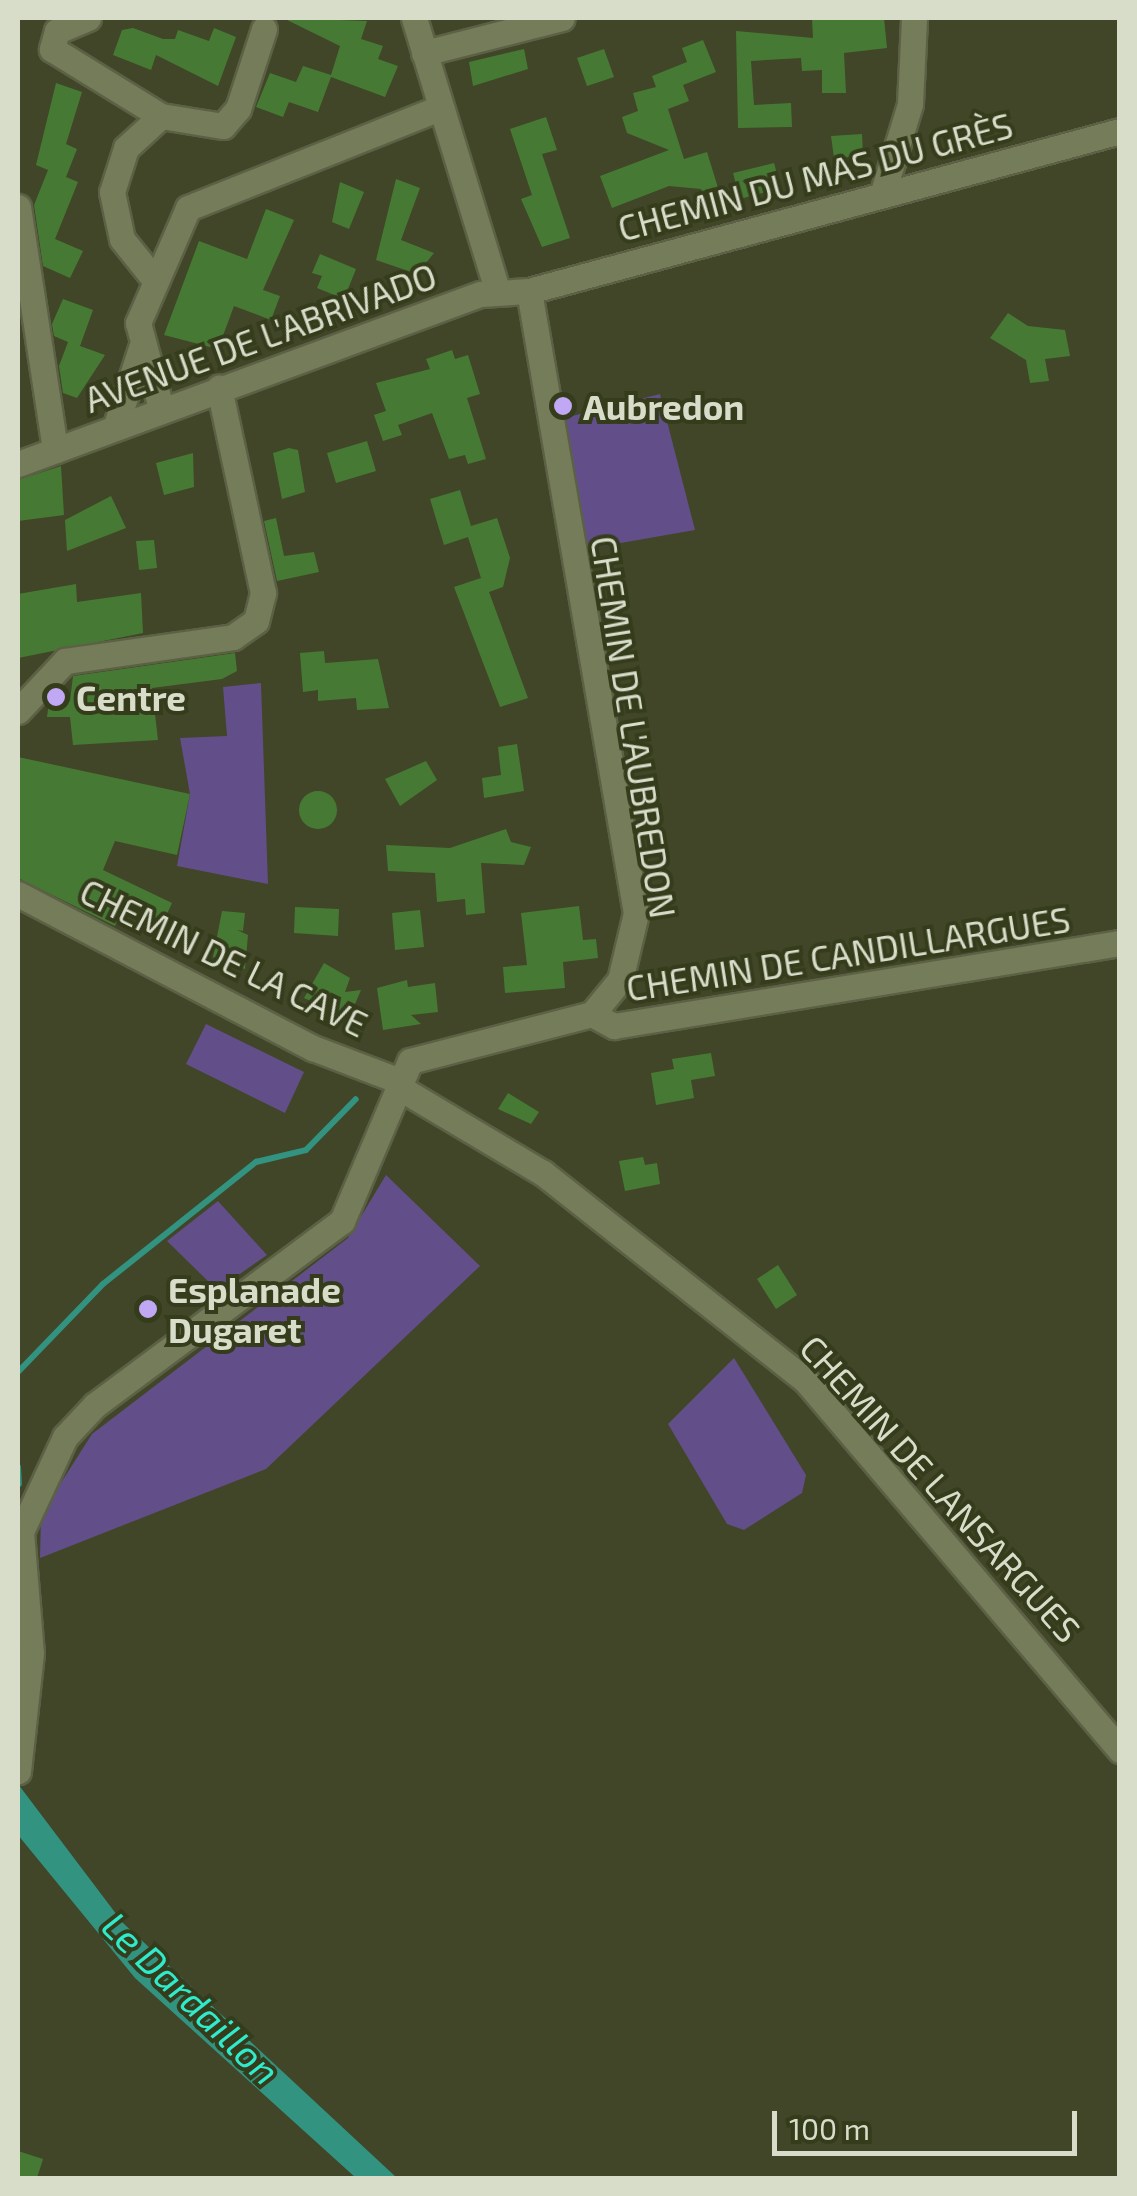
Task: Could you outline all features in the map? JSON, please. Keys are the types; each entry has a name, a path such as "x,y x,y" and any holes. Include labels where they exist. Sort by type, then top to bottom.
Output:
{"street":[{"path":"88,18 57,31 52,49 162,116 223,126 238,109 264,29"},
{"path":"414,18 438,108 497,290"},
{"path":"424,53 562,18"},
{"path":"883,192 910,104 914,18"},
{"path":"161,408 138,323 177,222 204,198 438,108"},
{"path":"154,279 122,240 112,192 126,148 162,116"},
{"name":"CHEMIN DU MAS DU GRÈS","path":"529,291 1120,130"},
{"path":"18,208 55,450"},
{"name":"AVENUE DE L'ABRIVADO","path":"18,464 161,408 497,290 529,291"},
{"name":"CHEMIN DE L'AUBREDON","path":"529,291 636,912 620,980 592,1014"},
{"path":"116,426 142,348"},
{"path":"18,711 65,661 233,637 256,621 263,594 219,388"},
{"name":"CHEMIN DE LA CAVE","path":"18,894 313,1048 399,1084"},
{"name":"CHEMIN DE CANDILLARGUES","path":"592,1014 614,1026 1120,944"},
{"path":"18,1770 31,1653 20,1524 78,1420 342,1221 410,1061 427,1052 556,1029 592,1014"},
{"name":"CHEMIN DE LANSARGUES","path":"399,1084 543,1173 806,1381 1120,1750"}],"shaded area":[{"path":"660,394 695,530 581,550 564,418"},
{"path":"261,683 268,884 177,866 190,794 180,738 227,736 223,687"},
{"path":"206,1024 304,1072 285,1113 186,1064"},
{"path":"386,1175 480,1266 266,1469 40,1558 41,1514 92,1434 348,1238"},
{"path":"218,1201 267,1255 217,1290 167,1241"},
{"path":"734,1358 806,1475 802,1493 744,1530 727,1524 668,1424"}],"water":[{"name":"Le Dardaillon","path":"18,1784 123,1923 397,2178 356,2178 135,1978 18,1835"}],"building":[{"path":"283,18 367,21 361,39 383,46 378,59 398,66 385,97 331,77 318,112 289,102 283,117 256,107 270,73 296,82 303,66 331,75 340,46"},
{"path":"812,18 884,18 887,48 844,53 846,93 822,93 822,70 802,71 801,58 751,61 754,105 791,103 792,127 738,128 736,31 813,38"},
{"path":"133,28 163,39 175,39 178,30 209,41 214,28 236,37 218,86 156,55 151,70 113,55 122,30"},
{"path":"703,40 716,72 683,85 689,101 668,109 684,159 707,152 719,191 703,196 701,189 669,186 612,208 600,176 669,150 627,133 622,117 638,111 633,93 656,87 652,76 687,62 682,48"},
{"path":"524,49 528,69 473,86 469,62"},
{"path":"604,49 614,77 587,86 577,58"},
{"path":"56,83 82,92 66,144 77,149 66,177 78,182 55,239 83,251 70,278 43,266 34,205 48,170 36,165"},
{"path":"546,117 557,150 542,154 570,238 542,247 521,199 532,195 510,129"},
{"path":"862,134 863,156 834,158 831,136"},
{"path":"774,163 781,188 740,199 733,173"},
{"path":"396,179 420,188 401,240 434,253 417,274 376,260"},
{"path":"340,182 364,192 349,229 332,222"},
{"path":"266,209 294,220 263,290 280,296 271,320 234,306 218,349 164,335 199,241 247,259"},
{"path":"320,254 356,269 344,299 317,288 322,276 312,273"},
{"path":"63,299 93,310 80,346 105,355 77,398 63,393 59,366 68,342 54,336 52,324"},
{"path":"1008,313 1028,326 1065,330 1070,356 1045,359 1049,381 1030,383 1026,360 990,338"},
{"path":"452,350 455,359 468,355 480,394 467,398 486,459 468,464 465,455 449,459 432,413 398,425 402,435 383,441 374,415 386,411 376,383 430,369 426,359"},
{"path":"367,441 376,471 336,483 327,453"},
{"path":"289,448 298,450 305,492 282,499 273,453"},
{"path":"193,453 194,487 164,495 156,463"},
{"path":"61,466 64,515 18,521 18,480"},
{"path":"460,490 471,526 497,518 510,558 503,587 489,592 528,698 500,707 454,587 481,578 468,537 444,545 430,499"},
{"path":"111,496 126,528 67,551 65,520"},
{"path":"276,518 284,556 314,552 319,572 277,581 264,521"},
{"path":"154,540 157,568 139,570 136,541"},
{"path":"76,584 77,602 141,593 143,633 18,658 18,594"},
{"path":"324,651 325,663 378,659 389,708 357,710 356,698 318,701 318,690 303,692 300,653"},
{"path":"235,653 237,671 222,679 152,688 158,740 73,745 70,717 47,717 49,702 70,701 73,676"},
{"path":"517,744 524,791 484,798 482,778 501,775 498,747"},
{"path":"18,757 190,794 177,855 115,841 103,870 172,903 161,927 122,910 115,926 18,878"},
{"path":"426,761 437,780 400,806 385,779"},
{"path":"318,791 331,797 337,810 331,823 318,829 305,823 299,810 305,797"},
{"path":"506,829 511,842 531,847 524,865 481,863 485,913 466,915 465,899 437,902 435,873 388,871 386,845 450,848"},
{"path":"579,906 583,940 596,939 598,958 563,962 565,988 505,993 503,967 527,965 521,913"},
{"path":"295,907 339,909 338,936 294,933"},
{"path":"420,910 424,947 395,950 392,913"},
{"path":"222,911 245,913 243,931 237,930 248,935 245,969 213,957"},
{"path":"324,963 350,978 345,992 361,990 349,1018 304,998"},
{"path":"407,980 408,987 435,983 438,1012 411,1015 421,1024 383,1030 377,988"},
{"path":"711,1053 715,1076 691,1080 694,1098 656,1105 651,1073 674,1069 672,1059"},
{"path":"508,1093 539,1112 531,1124 498,1109"},
{"path":"643,1157 645,1165 657,1163 660,1184 625,1191 619,1161"},
{"path":"778,1265 797,1295 776,1309 757,1279"},
{"path":"18,2151 43,2159 37,2178 18,2178"}],"waterway":[{"path":"18,1372 103,1284 256,1162 306,1150 356,1099"},
{"path":"18,1467 19,1484"}],"place":[{"name":"Aubredon","path":"563,406"},
{"name":"Centre","path":"56,697"},
{"name":"Esplanade Dugaret","path":"148,1309"}]}
